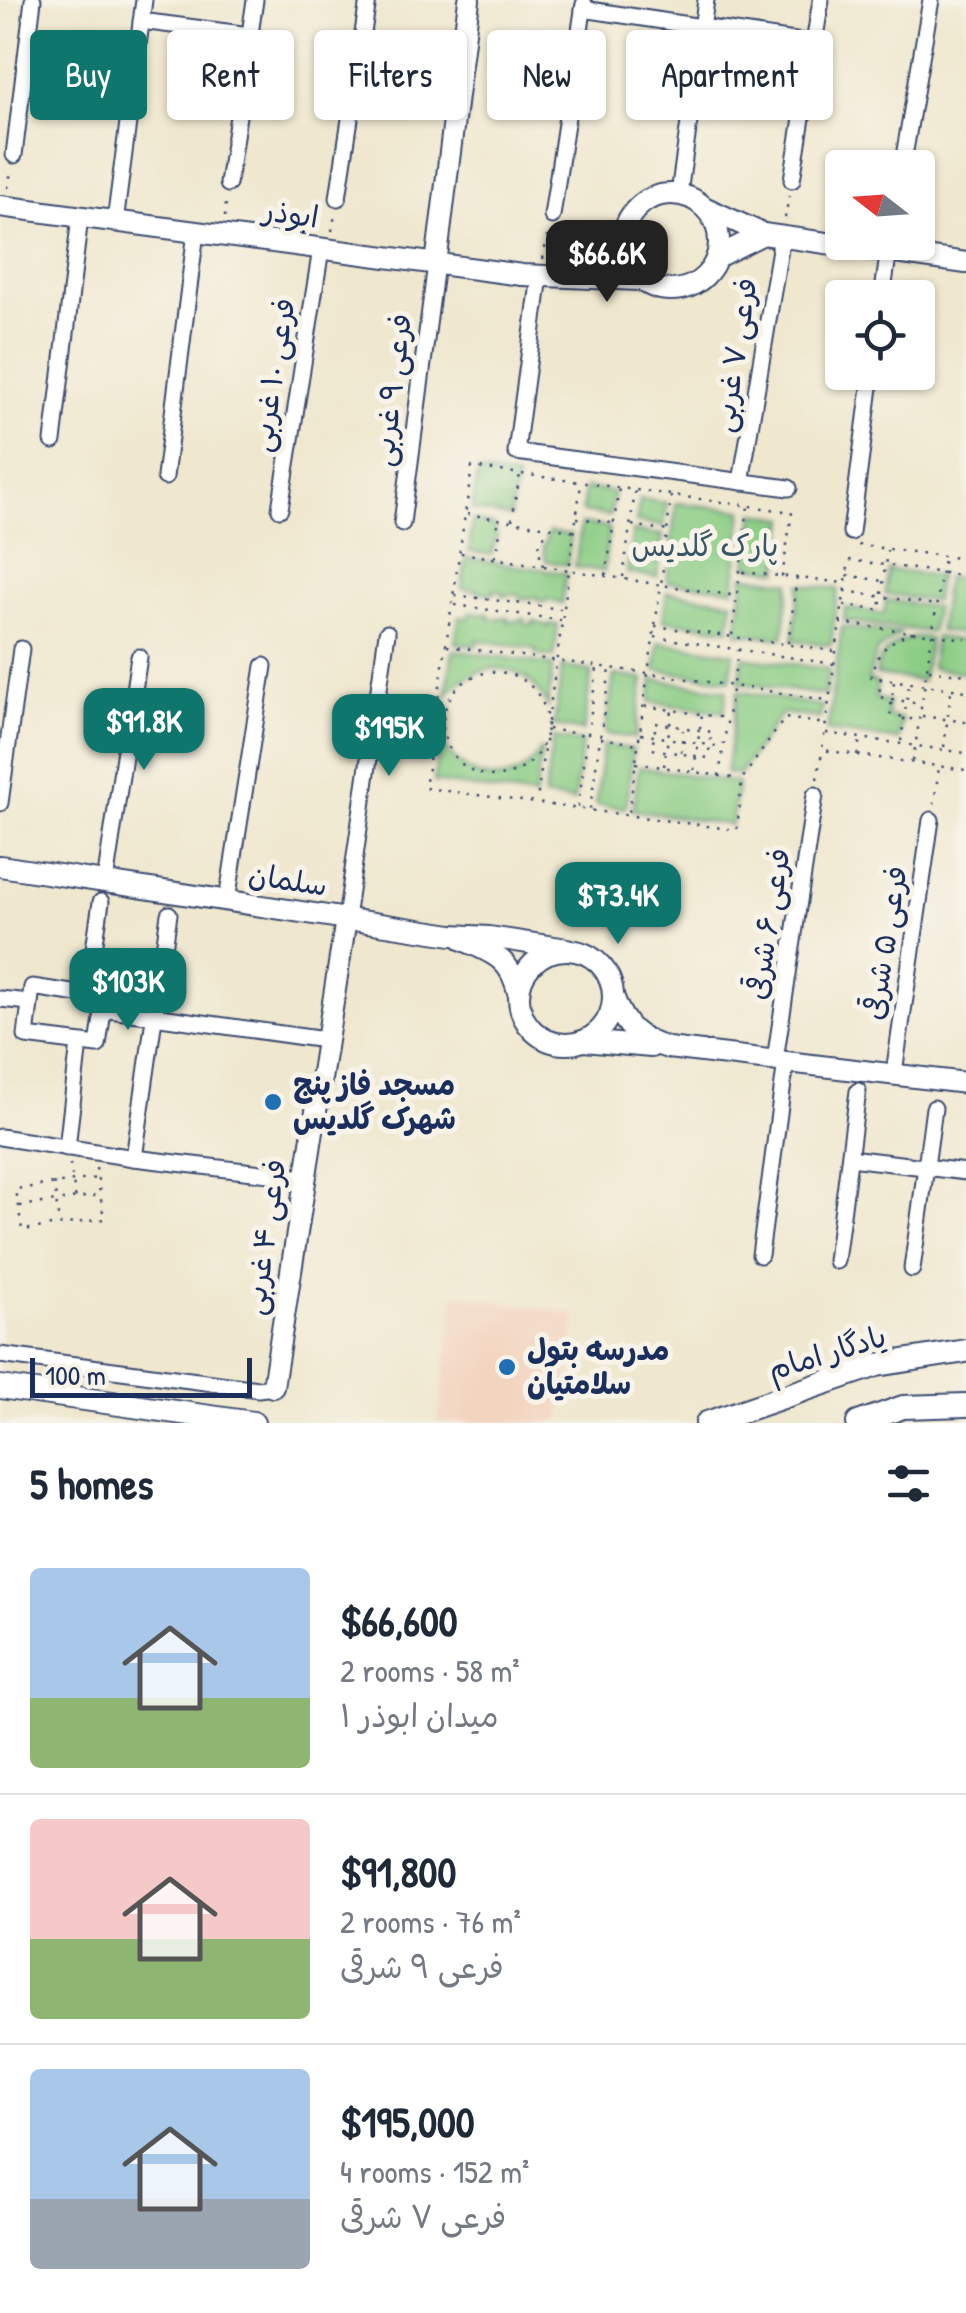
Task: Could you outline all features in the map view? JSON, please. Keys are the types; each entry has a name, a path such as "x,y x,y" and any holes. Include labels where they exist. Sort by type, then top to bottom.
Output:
{"main road":[{"name":"یادگار امام","path":"707,1423 878,1365 966,1351"},
{"path":"0,1386 254,1423"},
{"path":"858,1423 903,1407 966,1406"}],"street":[{"path":"14,155 32,0"},
{"path":"115,222 144,0"},
{"path":"251,30 255,0"},
{"path":"364,30 368,0"},
{"path":"466,30 470,0"},
{"path":"679,194 706,0"},
{"path":"817,30 822,0"},
{"path":"905,150 930,0"},
{"path":"552,216 584,5 716,30"},
{"path":"142,21 207,30"},
{"path":"228,184 238,120"},
{"path":"338,198 350,120"},
{"path":"436,264 455,120"},
{"path":"792,180 802,120"},
{"path":"705,207 718,230 717,257 710,271 684,289 669,291 640,280 625,259 622,246 629,218 650,198 679,194 772,235 825,240"},
{"name":"ابوذر","path":"2,206 436,264 540,276 640,280"},
{"path":"54,441 80,217"},
{"path":"165,477 196,232"},
{"path":"717,257 772,235"},
{"name":"فرعی ۷ غربی","path":"741,482 772,235"},
{"path":"574,278 594,273 622,246"},
{"name":"فرعی ۱۰ غربی","path":"280,509 325,249"},
{"path":"935,257 966,263"},
{"name":"فرعی ۹ غربی","path":"402,523 436,264"},
{"path":"540,276 516,452 789,488"},
{"path":"851,538 870,390"},
{"path":"346,919 388,633"},
{"path":"0,803 22,648"},
{"path":"87,996 138,657"},
{"path":"227,901 264,666"},
{"name":"فرعی ۶ شرقی","path":"760,1255 780,1061 815,795"},
{"name":"فرعی ۵ شرقی","path":"894,1073 932,820"},
{"name":"سلمان","path":"0,866 103,892 227,901 567,950"},
{"path":"134,1158 169,914"},
{"name":"فرعی ۴ غربی","path":"273,1387 346,919"},
{"path":"452,935 496,955 512,970 528,1026 539,1036 569,1045 584,1041 668,1048 966,1083"},
{"path":"519,996 528,968 552,952 567,950 595,959 612,983 620,1016 632,1032 649,1043 668,1048"},
{"path":"32,987 87,996 105,998 98,1046 26,1036 32,987"},
{"path":"584,1041 605,1024 614,998"},
{"path":"0,999 30,1002"},
{"path":"103,1009 325,1040"},
{"path":"67,1148 79,1043"},
{"path":"836,1261 858,1091"},
{"path":"912,1269 934,1108"},
{"path":"0,1137 304,1178"},
{"path":"850,1158 966,1172"},
{"path":"0,1355 258,1389 273,1387"}],"path":[{"path":"2,206 14,155"},
{"path":"772,235 792,180"},
{"path":"222,236 228,184"},
{"path":"325,249 338,198"},
{"path":"540,276 552,216"},
{"path":"782,576 792,512 472,467 425,788 736,830 742,779 786,718 826,724"},
{"path":"512,521 520,474"},
{"path":"537,802 582,482"},
{"path":"606,576 619,488"},
{"path":"623,579 636,490"},
{"path":"629,814 672,495"},
{"path":"732,636 748,506"},
{"path":"465,514 575,531"},
{"path":"576,518 614,523"},
{"path":"494,559 500,540 497,519"},
{"path":"631,525 668,530"},
{"path":"543,566 538,547 549,527"},
{"path":"851,538 888,549 966,559"},
{"path":"842,605 880,610 888,549"},
{"path":"460,553 738,596"},
{"path":"913,763 944,556"},
{"path":"815,795 849,560 966,576"},
{"path":"742,572 846,583"},
{"path":"847,575 884,581"},
{"path":"788,644 796,578"},
{"path":"844,590 938,605"},
{"path":"454,595 564,610"},
{"path":"452,605 562,620"},
{"path":"840,623 966,638"},
{"path":"655,626 836,651"},
{"path":"913,632 893,640 876,657 871,677 966,691"},
{"path":"653,637 834,664"},
{"path":"446,646 829,700"},
{"path":"719,776 738,650"},
{"path":"578,807 597,666"},
{"path":"590,809 610,668"},
{"path":"928,670 966,675"},
{"path":"510,673 526,681 538,694 547,728 534,759 505,775 488,776 458,762 443,733 443,716 448,699 474,675 510,673"},
{"path":"881,678 879,697 922,704"},
{"path":"894,680 890,714 966,722"},
{"path":"901,743 909,683"},
{"path":"943,749 952,689"},
{"path":"644,706 728,718"},
{"path":"664,768 672,710"},
{"path":"694,772 702,714"},
{"path":"436,716 443,716"},
{"path":"656,722 684,727 712,732 708,758 652,749 656,722"},
{"path":"681,754 684,727"},
{"path":"547,728 588,736"},
{"path":"824,732 966,753"},
{"path":"640,734 723,748"},
{"path":"858,755 860,737"},
{"path":"600,738 638,744"},
{"path":"822,750 966,770"},
{"path":"636,763 742,779"},
{"path":"932,820 939,766"},
{"path":"67,1148 76,1201"},
{"path":"94,1152 98,1178 100,1195 104,1220 22,1230 16,1189 98,1178"},
{"path":"54,1183 59,1225"},
{"path":"18,1206 100,1195"}],"shaded area":[{"name":"مدرسه بتول سلامتیان","path":"455,1294 577,1315 560,1419 556,1423 438,1423"}],"green space":[{"path":"478,472 517,478 510,517 472,510"},
{"name":"پارک گلدیس","path":"585,488 614,492 610,516 582,512"},
{"name":"پارک گلدیس","path":"640,499 667,503 664,526 636,522"},
{"name":"پارک گلدیس","path":"676,503 743,510 734,589 667,582"},
{"name":"پارک گلدیس","path":"755,513 786,518 779,571 747,566"},
{"path":"472,521 494,525 497,536 491,555 469,551"},
{"name":"پارک گلدیس","path":"581,524 609,527 604,571 575,567"},
{"name":"پارک گلدیس","path":"633,531 663,535 657,577 627,573"},
{"name":"پارک گلدیس","path":"549,532 571,535 567,565 546,561 543,547"},
{"name":"پارک گلدیس","path":"466,558 566,573 562,604 538,601 538,597 520,599 519,594 502,596 502,592 494,590 493,594 462,588"},
{"path":"888,570 938,576 935,601 885,594"},
{"name":"پارک گلدیس","path":"744,576 790,582 783,638 737,633"},
{"path":"946,577 966,580 966,634 939,631"},
{"name":"پارک گلدیس","path":"800,584 838,589 831,645 793,640"},
{"name":"پارک گلدیس","path":"667,592 733,601 729,629 663,620"},
{"name":"پارک گلدیس","path":"886,600 935,607 931,632 844,621 845,608 884,614"},
{"path":"470,612 489,614 490,619 508,617 508,622 525,619 524,624 533,625 533,621 549,627 558,625 554,657 536,655 536,649 477,640 476,646 455,643 459,617 469,618"},
{"name":"پارک گلدیس","path":"842,627 901,633 877,651 868,680 877,683 876,699 889,701 887,716 902,719 899,740 827,731"},
{"path":"922,637 930,639 922,681 876,675 881,659 891,647"},
{"path":"935,637 966,641 966,673 931,668"},
{"name":"پارک گلدیس","path":"659,642 734,653 730,680 655,670"},
{"path":"453,650 553,665 548,707 527,680 501,669 472,675 446,696"},
{"path":"743,657 829,669 825,695 739,683"},
{"path":"562,667 592,671 583,731 554,726"},
{"path":"614,675 644,679 635,738 605,734"},
{"path":"653,679 727,690 724,712 650,702"},
{"path":"738,691 822,706 820,718 782,713 739,774 726,773"},
{"path":"439,736 460,764 488,777 503,778 517,773 542,748 535,797 434,782"},
{"path":"553,738 582,742 574,801 544,797"},
{"path":"603,745 633,749 626,808 596,805"},
{"path":"639,767 738,783 731,825 633,810"}],"place":[{"name":"مسجد فاز پنج شهرک گلدیس","path":"273,1102"},
{"name":"مدرسه بتول سلامتیان","path":"507,1367"}]}
